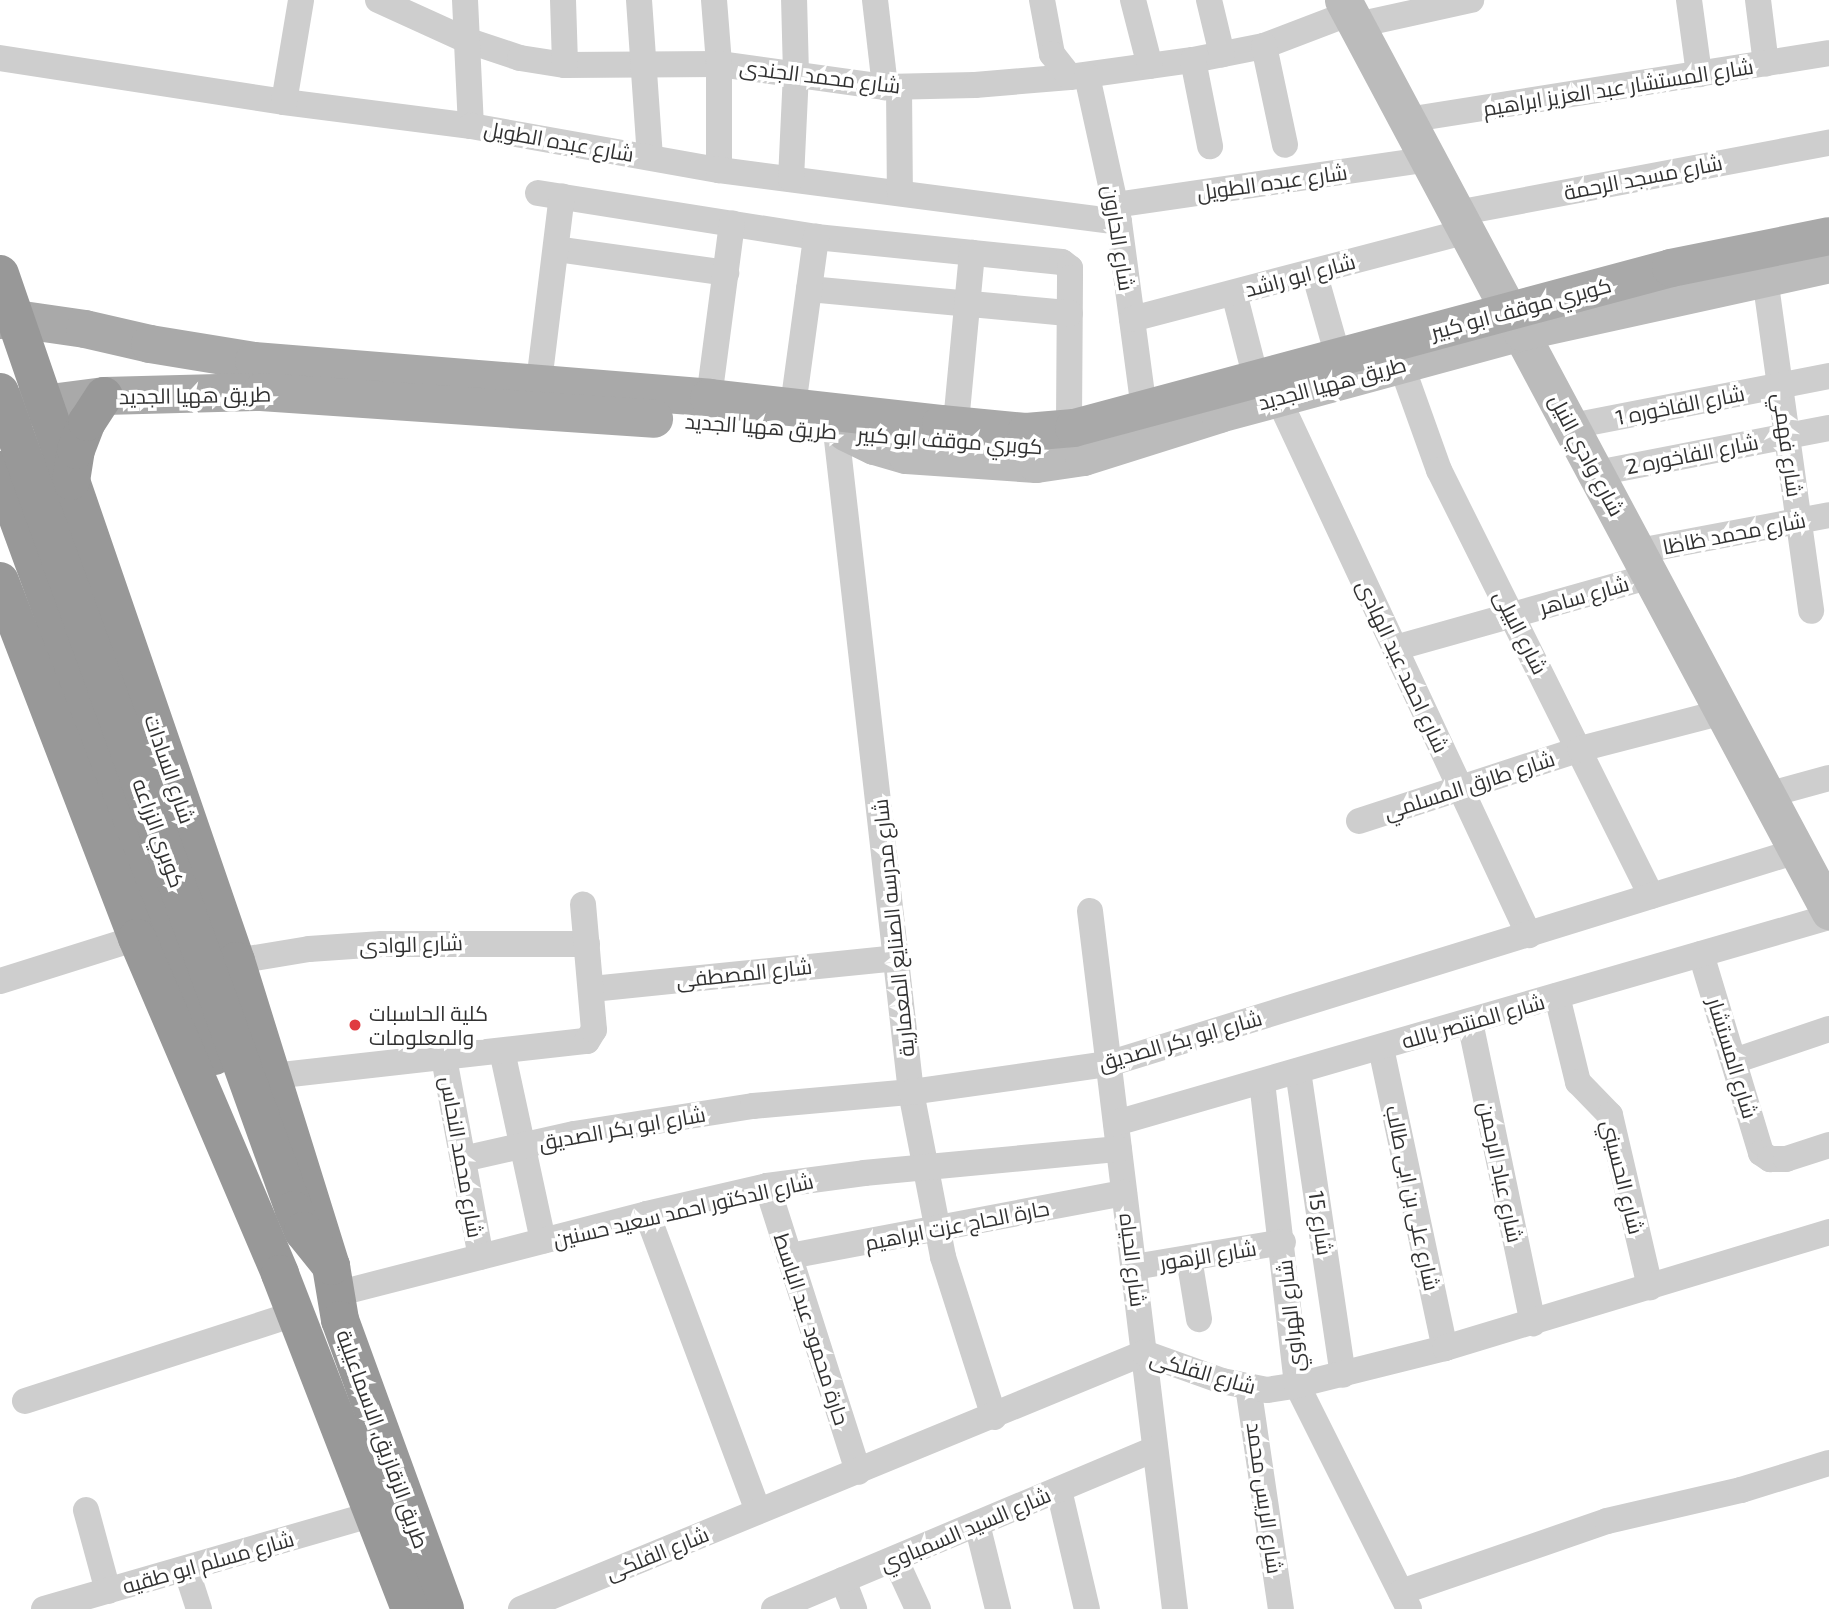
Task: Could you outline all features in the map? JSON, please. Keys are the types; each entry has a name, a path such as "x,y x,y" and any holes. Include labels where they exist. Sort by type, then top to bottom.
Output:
{"highway":[{"name":"شارع السادات","path":"0,274 8,320 44,403 236,961 334,1280"},
{"name":"كوبري الزراعه","path":"0,392 294,1210 303,1231 334,1280"},
{"path":"71,481 76,450 83,431 104,396"},
{"name":"كوبري الزراعه","path":"0,470 281,1240 283,1257 280,1274"},
{"path":"2,592 137,938 280,1274"},
{"name":"طريق الزقازيق, الاسماعيلية","path":"280,1274 410,1609"},
{"name":"طريق الزقازيق, الاسماعيلية","path":"334,1280 340,1320 445,1609"}],"main road":[{"name":"كوبري موقف ابو كبير","path":"841,425 947,426 1026,432 1074,428 1671,268 1829,236"},
{"name":"كوبري موقف ابو كبير","path":"947,426 1027,449 1077,445 1674,286 1829,254"},
{"name":"طريق ههيا الجديد","path":"8,320 254,360 539,382 793,406 841,425"},
{"name":"طريق ههيا الجديد","path":"0,410 104,396 261,392 841,425"}],"street":[{"path":"284,102 301,0"},
{"name":"شارع محمد الجندى","path":"378,0 466,40 520,58 565,65 719,64 892,87 975,85 1079,76 1193,60 1264,46 1350,13 1471,0"},
{"path":"465,0 471,126"},
{"path":"563,0 565,65"},
{"path":"639,0 650,157"},
{"path":"714,0 719,64 719,170"},
{"path":"791,179 796,74 794,0"},
{"path":"875,0 892,87 900,192"},
{"path":"1042,0 1052,54 1079,76"},
{"path":"1133,0 1150,66"},
{"path":"1209,0 1222,54"},
{"path":"1689,0 1699,74"},
{"path":"1758,0 1766,64"},
{"name":"شارع وادي النيل","path":"1350,13 1767,795 1812,866 1829,911"},
{"path":"1264,46 1285,145"},
{"name":"شارع المستشار عبد العزيز ابراهيم","path":"1407,120 1829,53"},
{"name":"شارع عبده الطويل","path":"0,58 284,102 471,126 719,170 900,192 1117,213 1429,159"},
{"path":"1193,60 1210,146"},
{"name":"شارع الحارون","path":"1079,76 1117,213 1143,401"},
{"name":"شارع مسجد الرحمة","path":"1462,222 1829,142"},
{"path":"539,382 556,249 550,195 816,237 1062,262 1070,268 1069,416"},
{"name":"شارع ابو راشد","path":"1132,319 1314,272 1462,222"},
{"path":"709,398 732,224"},
{"name":"طريق ههيا الجديد","path":"841,425 874,446 906,455 966,462 1035,464 1083,457 1279,398 1401,365 1513,317 1743,243 1829,225"},
{"path":"793,406 816,237"},
{"path":"556,249 726,273"},
{"path":"947,426 967,304 972,253"},
{"name":"طريق ههيا الجديد","path":"947,426 1069,416 1143,401 1336,349 1513,317 1765,278 1829,264"},
{"path":"1314,272 1336,349"},
{"name":"شارع فهمي","path":"1765,278 1811,611"},
{"path":"808,289 1070,313"},
{"path":"1234,293 1254,371"},
{"name":"شارع البيلى","path":"1401,365 1439,470 1580,749 1651,897"},
{"name":"شارع الفاخوره 1","path":"1572,426 1829,376"},
{"name":"شارع احمد عبد الهادى","path":"1279,398 1529,934"},
{"name":"شارع مدرسه الصنايع المعمارية","path":"841,425 911,1092 935,1228 994,1417"},
{"name":"شارع الفاخوره 2","path":"1597,473 1829,428"},
{"name":"شارع محمد ظاظا","path":"1645,564 1829,515"},
{"name":"شارع ساهر","path":"1395,648 1513,615 1645,564"},
{"name":"شارع طارق المسلمي","path":"1359,821 1580,749 1723,712"},
{"path":"1767,795 1829,778"},
{"name":"شارع ابو بكر الصديق","path":"463,1159 574,1133 752,1106 911,1092 1108,1063 1651,897 1812,866"},
{"path":"272,1076 587,1041 594,1030 583,904"},
{"name":"شارع الحياه","path":"1090,911 1175,1609"},
{"name":"شارع المنتصر بالله","path":"1116,1123 1829,917"},
{"path":"0,981 137,938"},
{"name":"شارع الوادى","path":"236,961 309,949 382,944 587,944"},
{"name":"شارع المستشار","path":"1701,954 1761,1153 1770,1159 1786,1158 1829,1145"},
{"name":"شارع المصطفى","path":"592,989 897,958"},
{"name":"شارع الحسيني","path":"1557,996 1578,1082 1610,1115 1650,1287"},
{"name":"شارع عباد الرحمن","path":"1470,1022 1533,1322"},
{"path":"1734,1061 1829,1029"},
{"name":"شارع على بن ابى طالب","path":"1381,1048 1445,1348"},
{"path":"502,1051 543,1241"},
{"name":"شارع محمد النحاس","path":"444,1058 481,1257"},
{"name":"شارع 15","path":"1298,1071 1343,1375"},
{"name":"شارع الهراوي","path":"1262,1082 1283,1242 1297,1385 1405,1600"},
{"name":"شارع الدكتور احمد سعيد حسنين","path":"334,1280 481,1257 767,1186 924,1167 1119,1149"},
{"name":"حارة محمود عبد الباسط","path":"767,1186 858,1472"},
{"name":"حارة الحاج عزت ابراهيم","path":"790,1256 1124,1193"},
{"path":"647,1214 758,1511"},
{"name":"شارع الفلكى","path":"521,1609 994,1417 1144,1353 1222,1381 1267,1390 1297,1385 1445,1348 1829,1232"},
{"name":"شارع الزهور","path":"1133,1267 1283,1242"},
{"path":"1189,1258 1199,1319"},
{"path":"25,1401 295,1314"},
{"name":"شارع الريس محمد","path":"1248,1386 1281,1609"},
{"name":"شارع السيد السمباوي","path":"774,1609 1156,1449"},
{"path":"1405,1600 1606,1521 1741,1490 1829,1463"},
{"path":"1059,1490 1087,1609"},
{"path":"86,1510 108,1591"},
{"name":"شارع مسلم ابو طقيه","path":"44,1609 373,1514"},
{"path":"977,1524 998,1609"},
{"path":"895,1559 918,1609"},
{"path":"186,1569 199,1609"},
{"path":"843,1580 854,1609"}],"place":[{"name":"كلية الحاسبات والمعلومات","path":"355,1025"}]}
